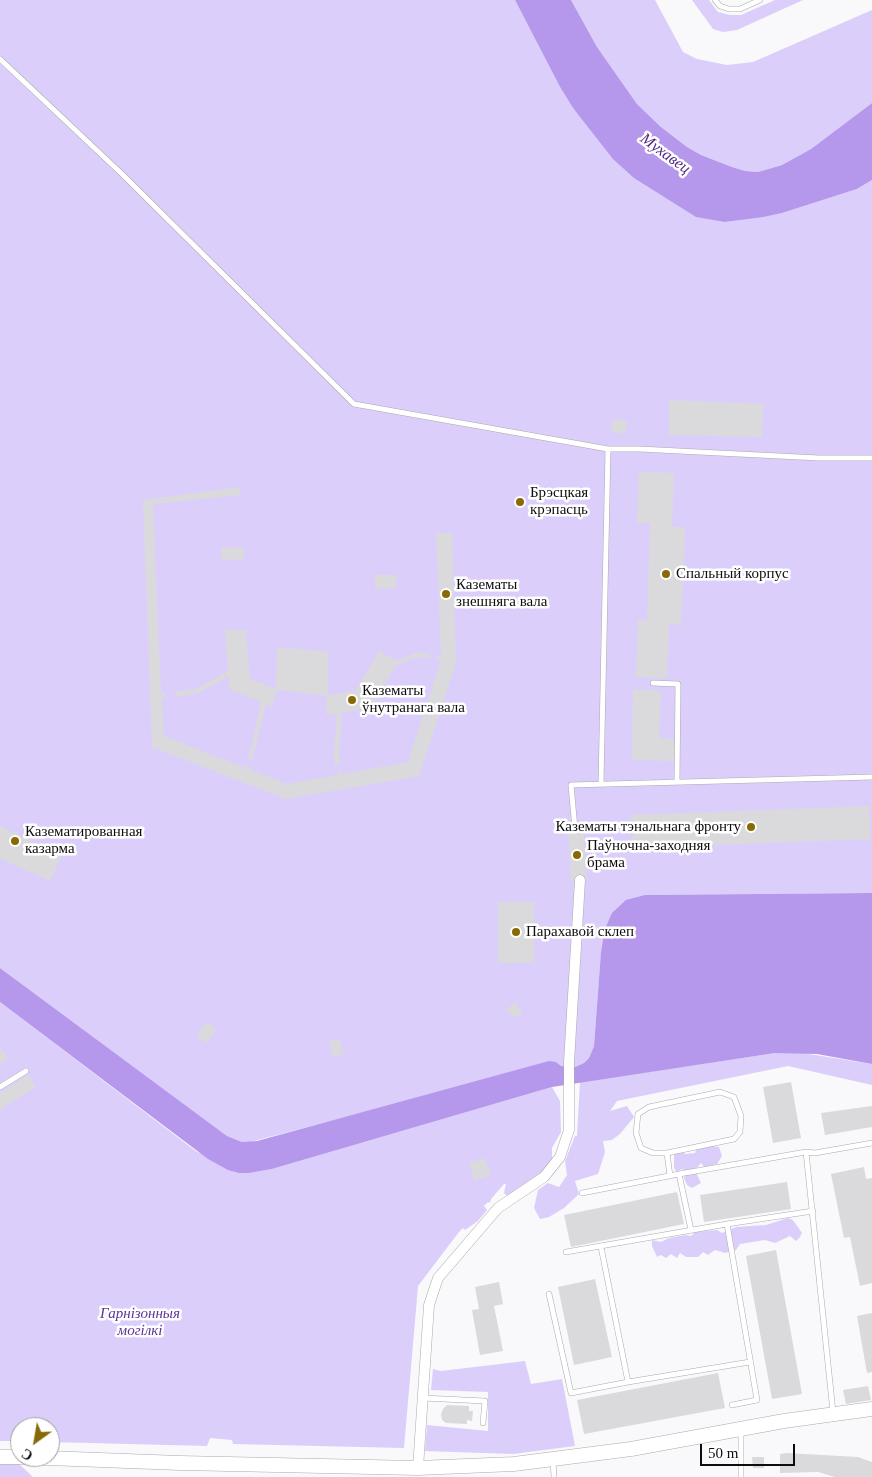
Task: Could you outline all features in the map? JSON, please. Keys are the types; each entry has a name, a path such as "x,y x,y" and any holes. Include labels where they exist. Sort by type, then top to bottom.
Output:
{"main road":[{"path":"60,1458 352,1468 418,1472 553,1460 632,1449 741,1428 872,1409"}],"street":[{"path":"418,1472 429,1305 438,1278 498,1208 544,1177 560,1157 569,1130 569,1062 580,880"}],"lane":[{"path":"715,0 720,6 729,9 740,9 760,0"},
{"path":"0,59 122,174 354,404 608,449 819,458 872,458"},
{"path":"602,783 608,449"},
{"path":"653,683 678,684 677,782"},
{"path":"575,829 571,785 872,777"},
{"path":"0,1087 26,1072"},
{"path":"720,1092 734,1097 741,1116 740,1132 734,1139 667,1153 653,1154 641,1148 636,1133 638,1114 649,1107 720,1092"},
{"path":"582,1193 806,1152 815,1153 872,1143"},
{"path":"806,1152 833,1415"},
{"path":"667,1153 670,1176"},
{"path":"679,1174 691,1230"},
{"path":"566,1252 813,1211"},
{"path":"727,1224 756,1400 732,1405"},
{"path":"601,1247 628,1382"},
{"path":"549,1294 571,1393 750,1362"},
{"path":"423,1398 485,1401 483,1423"},
{"path":"741,1428 741,1477"},
{"path":"553,1460 554,1477"}],"green space":[{"path":"0,0 515,0 560,87 573,108 586,123 725,222 782,213 857,189 872,180 872,893 645,895 602,941 594,1046 589,1058 584,1063 575,1067 567,1067 561,1066 556,1062 250,1142 242,1142 227,1136 0,968"},
{"path":"571,0 655,0 683,52 697,59 727,65 753,62 872,10 872,103 811,149 782,165 758,172 732,167 701,155 687,147 661,127 637,104 597,47"},
{"path":"692,0 709,0 718,12 741,15 775,0 803,0 737,30 723,32 713,29"},
{"name":"Гарнізонныя могілкі","path":"0,1002 197,1152 249,1173 272,1169 552,1087 560,1101 561,1132 552,1148 552,1159 540,1175 507,1196 504,1193 506,1184 504,1184 491,1199 490,1203 488,1202 484,1206 487,1210 478,1221 459,1232 418,1286 404,1448 233,1444 232,1440 210,1438 207,1446 60,1442 60,1417 10,1417 10,1441 0,1441"},
{"path":"796,1052 872,1064 872,1085 788,1066 617,1101 610,1111 627,1106 634,1117 620,1134 612,1140 603,1141 605,1152 598,1174 575,1181 579,1194 564,1208 549,1217 540,1219 534,1208 538,1190 548,1183 559,1187 567,1175 565,1161 575,1136 577,1136 580,1082 775,1053"},
{"path":"706,1145 719,1147 722,1156 717,1164 704,1167 701,1163 695,1170 701,1183 692,1188 687,1185 684,1178 686,1171 682,1169 677,1172 674,1168 674,1155 680,1149 685,1154 695,1153 697,1147"},
{"path":"788,1218 793,1220 802,1233 796,1241 790,1236 775,1243 765,1240 740,1244 736,1250 725,1253 715,1250 708,1255 703,1252 698,1257 686,1257 680,1253 677,1258 671,1254 666,1258 661,1255 657,1257 652,1246 652,1240 661,1242 669,1238 691,1236 695,1232 717,1230 722,1233 736,1227 766,1225"},
{"path":"525,1361 531,1384 562,1379 575,1446 513,1454 425,1451 427,1425 488,1431 488,1392 431,1390 433,1369 441,1371"},
{"path":"0,1462 10,1462 10,1467 22,1467 33,1477 0,1477"}],"water":[{"name":"Мухавец","path":"515,0 571,0 597,47 637,104 661,127 687,147 701,155 745,171 758,172 782,165 811,149 872,103 872,180 857,189 782,213 763,217 725,222 696,217 634,178 613,159 573,108 560,87"},
{"path":"872,893 872,1064 817,1054 775,1053 552,1087 272,1169 249,1173 228,1170 208,1159 0,1002 0,968 227,1136 242,1142 257,1141 549,1061 567,1067 575,1067 584,1063 589,1058 594,1046 604,931 612,913 626,900 645,895"}],"building":[{"path":"669,400 763,404 762,437 669,435"},
{"path":"613,419 627,421 625,434 611,431"},
{"name":"Спальный корпус","path":"639,472 674,473 672,527 685,527 681,625 669,624 667,678 636,677 638,620 647,621 650,523 637,523"},
{"name":"Казематы знешняга вала","path":"239,487 241,495 153,504 161,693 165,693 166,698 162,698 164,736 245,768 246,764 250,766 249,769 287,784 338,775 337,771 341,770 342,774 408,762 441,660 436,659 436,655 441,656 436,533 452,533 456,663 419,776 286,799 152,747 143,500"},
{"path":"222,547 244,548 243,560 221,559"},
{"path":"375,575 396,575 396,588 375,589"},
{"name":"Казематы ўнутранага вала","path":"225,630 246,630 250,679 276,689 277,647 328,652 328,696 278,690 271,707 266,704 252,760 248,759 261,702 229,689 229,676 198,693 175,697 175,692 196,689 228,671"},
{"path":"379,651 397,661 417,652 430,654 430,658 417,657 395,666 373,707 342,713 340,764 335,765 337,714 326,715 327,696 356,690"},
{"path":"633,689 661,691 659,738 675,739 674,761 632,760"},
{"name":"Казематы тэнальнага фронту","path":"869,806 871,839 633,848 631,815"},
{"name":"Казематированная казарма","path":"0,826 62,855 50,881 0,858"},
{"name":"Паўночна-заходняя брама","path":"583,828 587,880 571,881 568,830"},
{"name":"Парахавой склеп","path":"498,902 534,902 534,963 498,963"},
{"path":"516,1003 523,1015 512,1016 506,1009"},
{"path":"207,1022 217,1029 206,1043 196,1036"},
{"path":"339,1039 344,1054 333,1057 329,1042"},
{"path":"0,1047 8,1058 0,1064"},
{"path":"29,1075 36,1087 0,1109 0,1093"},
{"path":"791,1082 801,1138 773,1143 763,1087"},
{"path":"872,1106 872,1127 825,1135 821,1113"},
{"path":"485,1158 491,1175 474,1181 469,1163"},
{"path":"864,1167 866,1179 872,1178 872,1283 860,1286 850,1237 844,1238 831,1174"},
{"path":"787,1182 791,1209 704,1222 700,1195"},
{"path":"677,1192 684,1224 571,1247 564,1215"},
{"path":"776,1250 802,1394 772,1399 746,1256"},
{"path":"595,1279 612,1357 574,1365 558,1287"},
{"path":"499,1282 503,1304 494,1306 503,1351 480,1355 472,1310 479,1309 475,1287"},
{"path":"872,1313 872,1372 867,1373 857,1316"},
{"path":"718,1373 725,1408 584,1434 577,1400"},
{"path":"868,1386 871,1400 846,1404 843,1390"},
{"path":"447,1405 469,1406 469,1411 473,1411 472,1421 467,1420 467,1424 446,1423 442,1420 441,1414"},
{"path":"780,1454 858,1457 872,1462 872,1477 835,1477 818,1472 780,1473"},
{"path":"752,1457 764,1457 764,1468 753,1468"}],"place":[{"name":"Брэсцкая крэпасць","path":"520,502"},
{"name":"Спальный корпус","path":"666,574"},
{"name":"Казематы знешняга вала","path":"446,594"},
{"name":"Казематы ўнутранага вала","path":"352,700"},
{"name":"Казематы тэнальнага фронту","path":"751,827"},
{"name":"Казематированная казарма","path":"15,841"},
{"name":"Паўночна-заходняя брама","path":"577,855"},
{"name":"Парахавой склеп","path":"516,932"}]}
